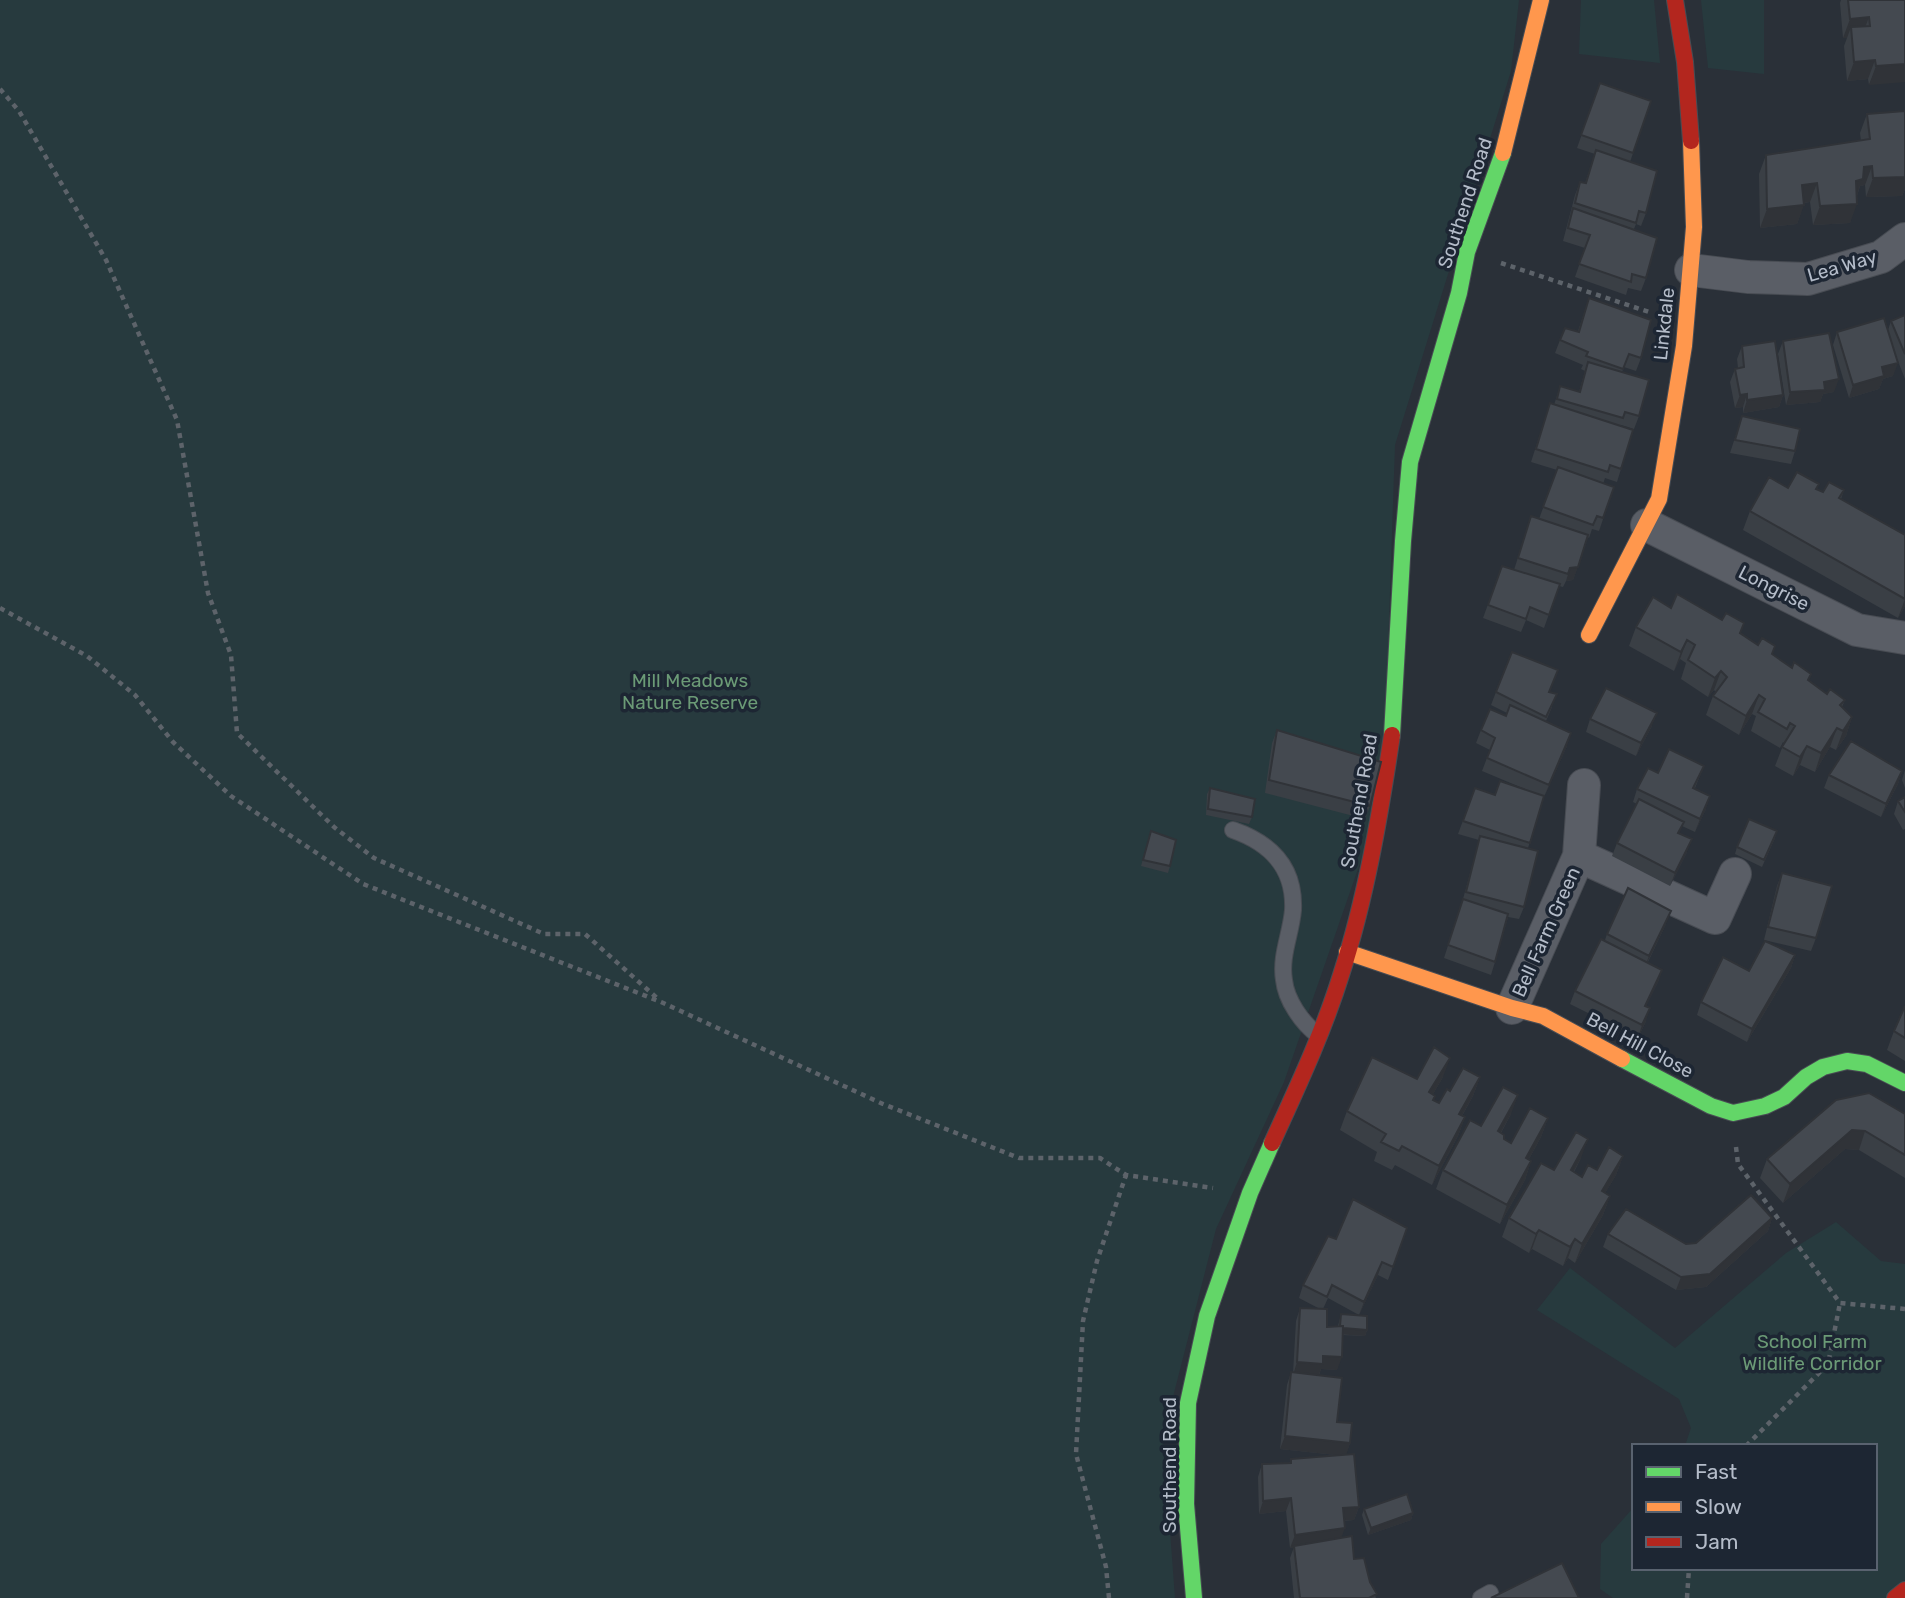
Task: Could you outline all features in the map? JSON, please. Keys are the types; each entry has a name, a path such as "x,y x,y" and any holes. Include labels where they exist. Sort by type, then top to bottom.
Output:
{"main road":[{"name":"Southend Road","path":"1194,1598 1186,1504 1188,1403 1197,1354 1207,1316 1250,1193 1320,1036 1347,953 1381,809 1395,718 1403,541 1410,462 1459,293 1467,252 1507,140 1541,0"},
{"name":"Linkdale","path":"1589,635 1660,499 1686,324 1695,227 1685,62 1675,0"},
{"name":"Bell Hill Close","path":"1347,953 1543,1016 1659,1080 1711,1106 1733,1113 1766,1106 1784,1097 1806,1077 1823,1067 1847,1061 1867,1064 1905,1083"},
{"path":"1895,1598 1905,1590"}],"street":[{"name":"Lea Way","path":"1690,270 1748,277 1808,279 1881,257 1905,239"},
{"name":"Longrise","path":"1647,525 1857,630 1905,638"},
{"name":"Bell Farm Green","path":"1512,1008 1579,856 1584,785"},
{"name":"Bell Farm Green","path":"1579,856 1715,918 1735,874"}],"lane":[{"path":"1233,830 1254,837 1276,854 1286,872 1291,887 1293,910 1283,961 1286,993 1308,1027 1320,1036"}],"path":[{"path":"0,89 19,111 106,260 177,420 208,593 231,655 237,733 334,827 374,858 544,934 585,934 661,1002"},
{"path":"1467,252 1686,324"},
{"path":"0,608 87,656 135,695 173,742 230,796 363,884 661,1002 883,1104 1019,1158 1100,1158 1126,1175 1250,1193"},
{"path":"1738,1164 1840,1303 1828,1364 1748,1444"},
{"path":"1109,1598 1106,1567 1076,1454 1083,1321 1097,1261 1126,1175"},
{"path":"1840,1303 1905,1309"},
{"path":"1687,1598 1689,1570"}],"green space":[{"name":"Mill Meadows Nature Reserve","path":"0,0 1519,0 1511,71 1395,445 1383,797 1284,1082 1216,1229 1163,1436 1175,1598 0,1598"},
{"path":"1581,0 1654,0 1660,63 1579,54"},
{"path":"1701,0 1764,0 1764,74 1708,68"},
{"name":"School Farm Wildlife Corridor","path":"1836,1222 1881,1261 1905,1264 1905,1588 1894,1598 1613,1598 1600,1589 1601,1544 1632,1509 1632,1570 1877,1570 1877,1444 1686,1444 1691,1428 1679,1399 1537,1310 1570,1268 1675,1348 1786,1253"}],"building":[{"path":"1848,0 1905,0 1905,64 1876,66 1875,60 1854,62 1851,27 1870,26 1869,17 1850,19"},
{"path":"1600,83 1651,101 1633,153 1581,135"},
{"path":"1905,111 1905,177 1873,178 1872,166 1864,167 1863,179 1856,181 1857,204 1820,206 1817,183 1802,185 1804,205 1767,209 1766,155 1870,139 1867,114"},
{"path":"1596,150 1657,171 1646,213 1639,211 1636,223 1575,203 1580,182 1586,183"},
{"path":"1573,208 1657,238 1646,278 1632,274 1631,282 1579,264 1590,235 1568,228"},
{"path":"1589,298 1651,320 1641,358 1629,354 1623,369 1586,356 1588,352 1560,340 1565,328 1579,332"},
{"path":"1905,315 1905,354 1891,321"},
{"path":"1884,318 1898,363 1882,367 1884,376 1853,385 1837,332"},
{"path":"1829,333 1839,379 1824,382 1825,390 1790,392 1783,341"},
{"path":"1775,341 1783,395 1747,400 1747,394 1740,395 1735,369 1744,367 1742,346"},
{"path":"1588,362 1649,380 1639,416 1625,412 1623,418 1557,399 1560,386 1580,392"},
{"path":"1550,403 1633,430 1621,469 1610,465 1608,472 1536,449"},
{"path":"1742,416 1800,429 1795,451 1735,440"},
{"path":"1558,467 1614,487 1603,518 1597,516 1593,525 1543,507"},
{"path":"1797,472 1819,484 1816,489 1823,492 1829,482 1844,490 1839,498 1905,535 1905,599 1750,511 1769,477 1788,488"},
{"path":"1531,516 1588,535 1578,567 1570,568 1568,574 1518,558"},
{"path":"1502,566 1560,584 1549,615 1530,607 1526,619 1488,605"},
{"path":"1677,594 1722,620 1726,613 1744,623 1740,633 1758,645 1762,638 1775,646 1772,654 1792,668 1794,662 1811,674 1808,680 1827,694 1830,689 1845,700 1840,705 1852,717 1843,731 1837,728 1821,753 1807,746 1800,757 1782,747 1795,726 1790,723 1787,729 1758,712 1765,699 1759,695 1746,716 1713,696 1727,677 1721,671 1715,678 1688,660 1695,645 1687,640 1681,652 1636,627 1653,597 1671,608"},
{"path":"1512,652 1558,670 1549,692 1557,694 1546,717 1496,692"},
{"path":"1606,688 1657,713 1641,743 1590,719"},
{"path":"1510,705 1571,733 1549,785 1487,758 1495,738 1481,730 1490,709 1506,716"},
{"path":"1277,730 1381,762 1370,806 1269,780"},
{"path":"1851,741 1902,771 1886,804 1829,775"},
{"path":"1669,749 1704,766 1693,788 1710,796 1700,819 1637,789 1648,768 1658,773"},
{"path":"1500,781 1544,796 1530,843 1463,821 1475,788 1495,795"},
{"path":"1210,788 1255,799 1252,817 1208,809"},
{"path":"1905,797 1905,812 1898,801"},
{"path":"1639,799 1684,822 1678,833 1692,839 1675,873 1617,843"},
{"path":"1749,819 1777,831 1764,860 1737,847"},
{"path":"1151,831 1176,840 1170,866 1143,860"},
{"path":"1480,836 1538,851 1524,907 1466,892"},
{"path":"1782,873 1832,886 1816,938 1768,927"},
{"path":"1628,888 1671,911 1649,956 1607,934"},
{"path":"1463,899 1508,914 1495,962 1448,945"},
{"path":"1601,939 1662,970 1645,1006 1650,1008 1642,1025 1575,991"},
{"path":"1765,941 1795,955 1752,1029 1701,1002 1723,957 1749,971"},
{"path":"1905,1006 1905,1038 1894,1031"},
{"path":"1434,1047 1450,1058 1429,1092 1435,1096 1433,1100 1439,1103 1447,1089 1450,1091 1463,1068 1480,1077 1459,1114 1465,1117 1439,1166 1402,1146 1399,1151 1381,1142 1386,1134 1347,1111 1372,1057 1417,1079"},
{"path":"1503,1087 1518,1095 1498,1131 1504,1135 1504,1139 1511,1143 1530,1108 1548,1118 1526,1158 1531,1161 1507,1205 1443,1170 1470,1120 1481,1126"},
{"path":"1869,1093 1905,1114 1905,1155 1865,1131 1852,1130 1790,1184 1767,1159 1836,1100"},
{"path":"1576,1132 1588,1139 1571,1170 1582,1177 1588,1165 1597,1170 1609,1147 1623,1156 1602,1191 1610,1196 1582,1244 1575,1239 1570,1247 1539,1230 1536,1234 1509,1218 1541,1163 1554,1170"},
{"path":"1751,1195 1772,1218 1710,1274 1681,1277 1608,1234 1626,1209 1686,1244 1696,1243"},
{"path":"1353,1199 1407,1228 1393,1267 1382,1262 1364,1302 1332,1285 1327,1297 1303,1285 1328,1236 1336,1239"},
{"path":"1300,1308 1327,1309 1327,1327 1343,1326 1342,1357 1323,1356 1323,1364 1297,1362"},
{"path":"1341,1314 1367,1316 1367,1330 1343,1328 1340,1326"},
{"path":"1291,1372 1342,1378 1337,1422 1352,1423 1350,1443 1285,1436"},
{"path":"1354,1454 1359,1507 1343,1508 1345,1528 1295,1535 1291,1498 1263,1501 1262,1464 1291,1463 1291,1459"},
{"path":"1407,1494 1413,1513 1371,1528 1364,1509"},
{"path":"1352,1536 1354,1559 1364,1558 1370,1582 1377,1594 1369,1598 1300,1598 1294,1546"},
{"path":"1562,1563 1579,1598 1491,1598"}],"traffic: fast":[{"path":"1392,735 1410,462 1459,293 1467,252 1503,153"},
{"path":"1622,1059 1711,1106 1733,1113 1765,1106 1784,1097 1806,1077 1823,1067 1847,1061 1867,1064 1905,1083"},
{"path":"1194,1598 1186,1504 1188,1403 1207,1316 1250,1193 1272,1143"}],"traffic: slow":[{"path":"1503,153 1541,0"},
{"path":"1589,635 1659,499 1684,346 1694,227 1691,141"},
{"path":"1347,952 1543,1016 1622,1059"}],"traffic: jam":[{"path":"1675,0 1685,62 1691,141"},
{"path":"1272,1143 1318,1039 1350,946 1371,856 1392,735"},
{"path":"1895,1598 1905,1590"}]}
